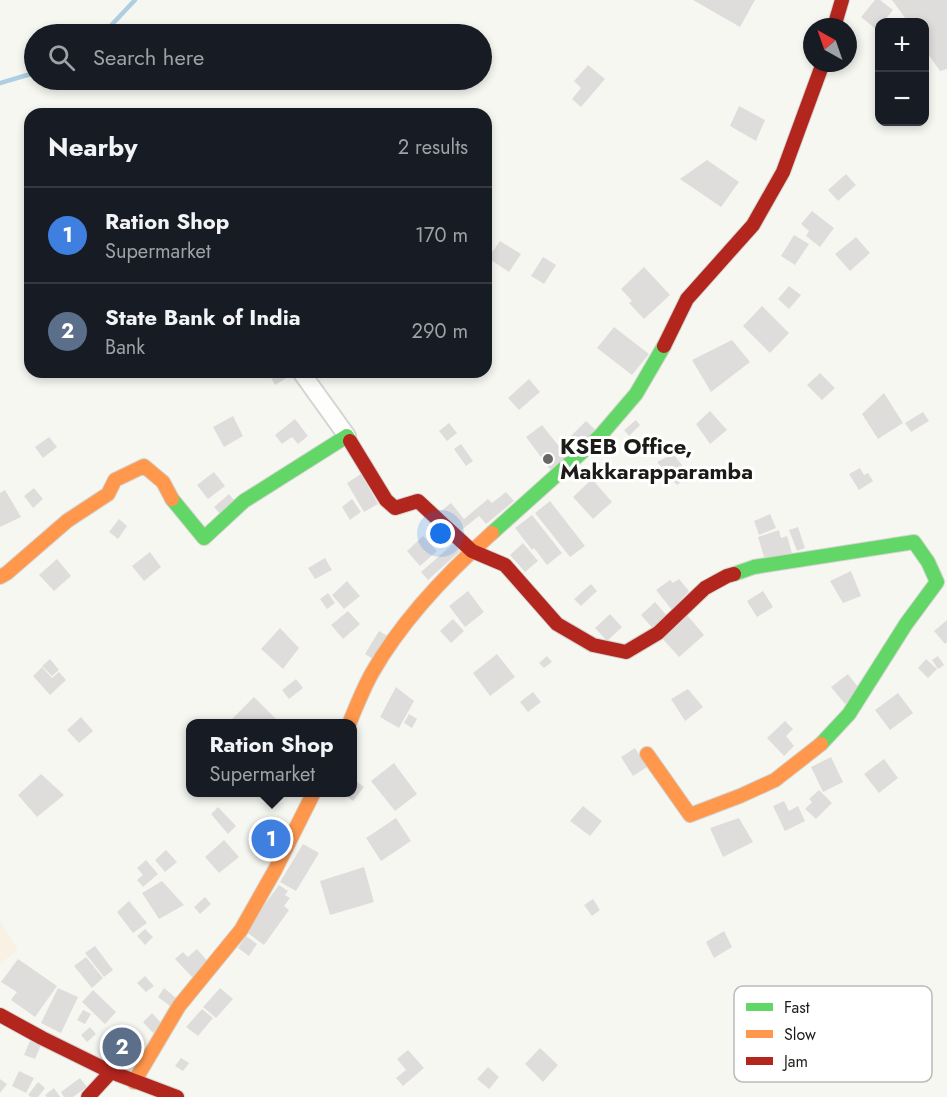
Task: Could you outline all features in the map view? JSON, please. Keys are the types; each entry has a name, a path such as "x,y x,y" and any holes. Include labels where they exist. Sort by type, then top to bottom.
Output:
{"main road":[{"path":"837,18 842,0"},
{"path":"351,719 371,674 397,634 421,604 472,551 600,436 636,394 687,299 753,225 783,172 820,72"},
{"path":"0,577 67,521 108,494 116,480 144,466 163,482 174,502 204,538 244,501 347,436 386,500 395,508 417,501 472,551 505,566 557,624 593,645 626,652 658,633 705,588 727,576 753,567 914,542 928,562 937,582 906,624 849,714 819,746 775,780 690,815 647,754"},
{"path":"134,1082 179,1006 241,930 312,797"},
{"path":"0,1015 111,1072 177,1097"},
{"path":"88,1097 111,1072"}],"street":[{"path":"305,378 347,436"}],"shaded area":[{"path":"0,920 18,950 0,964"}],"building":[{"path":"693,0 755,0 740,27"},
{"path":"875,0 880,0 893,10 886,18 875,18 875,28 861,17"},
{"path":"892,0 947,0 947,69 940,71 929,55 929,18 905,18"},
{"path":"588,65 605,79 581,107 572,99 581,88 574,81"},
{"path":"739,106 765,120 756,141 730,126"},
{"path":"707,160 739,182 721,207 680,179"},
{"path":"846,174 856,185 838,201 828,190"},
{"path":"812,211 834,228 820,247 806,236 809,231 801,224"},
{"path":"794,235 809,244 795,265 781,256"},
{"path":"856,237 870,253 850,271 835,254"},
{"path":"500,241 521,254 509,272 492,261 492,252"},
{"path":"543,257 556,265 544,284 531,276"},
{"path":"644,267 670,295 644,319 629,303 632,301 621,289"},
{"path":"789,286 801,295 789,309 778,299"},
{"path":"762,306 789,333 770,353 743,326"},
{"path":"614,327 649,354 632,375 597,348"},
{"path":"732,340 750,362 711,392 692,360"},
{"path":"820,373 835,388 822,400 807,385"},
{"path":"271,378 287,378 275,385"},
{"path":"529,379 540,392 519,410 508,398"},
{"path":"884,393 903,423 878,439 862,414"},
{"path":"710,411 727,430 710,444 696,424"},
{"path":"923,412 929,421 911,432 905,423"},
{"path":"233,416 243,436 224,447 213,427"},
{"path":"295,419 308,436 298,444 292,437 282,444 275,435"},
{"path":"636,420 640,425 629,436 624,430"},
{"path":"586,421 600,434 583,451 569,438"},
{"path":"449,423 457,433 447,441 439,431"},
{"path":"542,425 571,458 552,472 526,437"},
{"path":"49,437 57,447 43,458 35,447"},
{"path":"461,444 473,461 466,466 454,449"},
{"path":"673,454 690,475 677,485 657,462"},
{"path":"860,468 864,475 868,473 873,481 859,490 849,474"},
{"path":"214,472 225,486 208,499 197,485"},
{"path":"361,474 378,504 364,512 347,483"},
{"path":"592,479 612,502 593,519 573,497"},
{"path":"34,488 43,499 33,508 24,496"},
{"path":"5,490 21,517 0,527 0,493"},
{"path":"506,492 514,501 486,524 479,516 459,532 441,511 451,503 464,519 488,499 492,503"},
{"path":"229,494 238,505 223,517 214,507"},
{"path":"352,499 361,512 350,520 342,507"},
{"path":"550,501 585,546 570,557 535,513"},
{"path":"770,514 776,528 759,535 754,521"},
{"path":"532,515 562,553 547,565 515,528"},
{"path":"119,519 127,526 118,539 109,532"},
{"path":"798,527 805,548 797,551 789,530"},
{"path":"779,530 781,538 787,536 792,553 765,560 758,537"},
{"path":"423,536 437,551 420,566 407,551"},
{"path":"523,543 538,561 525,572 510,555"},
{"path":"453,544 460,551 428,580 421,572"},
{"path":"150,552 161,567 144,581 132,566"},
{"path":"325,558 332,570 315,579 308,568"},
{"path":"57,559 71,576 54,591 39,575"},
{"path":"851,571 861,596 843,603 830,581"},
{"path":"679,579 689,591 672,610 656,590 670,580 673,583"},
{"path":"347,581 360,596 344,609 332,595"},
{"path":"591,584 597,591 581,606 574,599"},
{"path":"468,591 484,612 465,627 449,606"},
{"path":"763,591 773,607 757,617 747,601"},
{"path":"328,593 335,603 327,609 320,599"},
{"path":"655,602 669,618 655,631 641,615"},
{"path":"348,611 360,624 343,639 331,625"},
{"path":"610,614 622,627 607,641 595,628"},
{"path":"687,615 704,635 679,657 661,637"},
{"path":"453,619 464,631 451,643 440,631"},
{"path":"947,620 947,642 945,644 934,631"},
{"path":"280,628 299,648 283,669 261,649"},
{"path":"379,631 391,638 376,661 365,654"},
{"path":"497,654 515,677 490,696 473,673"},
{"path":"547,656 552,662 544,668 539,663"},
{"path":"938,656 944,665 938,669 932,660"},
{"path":"50,659 59,670 52,676 42,666"},
{"path":"926,659 937,669 928,678 918,668"},
{"path":"42,667 52,678 59,672 66,680 50,695 33,676"},
{"path":"848,674 861,691 845,704 831,687"},
{"path":"296,679 303,688 289,699 282,690"},
{"path":"396,687 414,701 399,728 380,717"},
{"path":"688,689 703,707 685,721 671,699"},
{"path":"533,692 541,702 528,712 520,702"},
{"path":"898,693 913,713 890,730 875,710"},
{"path":"254,697 276,719 232,719"},
{"path":"409,714 417,719 412,728 404,723"},
{"path":"81,717 93,731 79,743 67,730"},
{"path":"785,721 793,729 786,736 794,746 784,756 767,738"},
{"path":"635,748 647,767 633,776 621,757"},
{"path":"831,757 843,782 823,792 811,767"},
{"path":"884,759 898,778 879,793 864,774"},
{"path":"394,763 417,794 395,811 371,781"},
{"path":"41,774 64,795 37,817 18,795"},
{"path":"357,782 364,787 357,796"},
{"path":"819,790 832,803 816,819 805,809 812,802 809,799"},
{"path":"784,801 789,811 798,806 805,821 785,831 773,806"},
{"path":"583,806 602,821 590,836 570,821"},
{"path":"218,807 236,826 228,834 211,814"},
{"path":"396,818 411,841 381,861 366,838"},
{"path":"739,818 753,842 723,857 710,828"},
{"path":"224,840 239,857 219,873 205,857"},
{"path":"303,844 319,853 296,891 280,882"},
{"path":"166,850 177,862 165,872 155,860"},
{"path":"146,860 158,874 143,887 137,880 143,875 137,868"},
{"path":"364,867 374,902 330,915 320,881"},
{"path":"162,881 184,905 159,919 142,893"},
{"path":"279,885 288,891 285,895 290,898 284,906 289,910 264,945 245,931"},
{"path":"205,897 211,904 200,914 194,907"},
{"path":"593,899 600,910 592,916 584,905"},
{"path":"129,901 147,923 133,933 117,912"},
{"path":"145,929 153,937 145,945 137,936"},
{"path":"724,931 732,947 714,958 706,942"},
{"path":"246,936 257,944 249,956 238,948"},
{"path":"95,946 113,970 104,977 85,953"},
{"path":"197,949 209,963 193,978 175,959 183,952 188,957"},
{"path":"86,957 103,978 92,988 74,966"},
{"path":"18,959 57,986 35,1017 11,1000 17,992 1,982"},
{"path":"145,976 154,986 146,992 137,983"},
{"path":"58,988 78,997 61,1033 41,1023"},
{"path":"164,988 181,1002 175,1010 158,997"},
{"path":"220,988 233,999 216,1018 203,1007"},
{"path":"93,990 116,1012 105,1024 82,1002"},
{"path":"202,1009 213,1018 198,1036 186,1027"},
{"path":"83,1010 91,1014 85,1024 77,1020"},
{"path":"152,1013 162,1024 153,1033 143,1022"},
{"path":"90,1027 96,1034 87,1042 81,1035"},
{"path":"30,1041 41,1045 35,1059 24,1055"},
{"path":"540,1048 558,1065 543,1082 525,1064"},
{"path":"408,1050 424,1068 403,1086 396,1078 406,1070 397,1059"},
{"path":"181,1058 189,1063 183,1071 175,1066"},
{"path":"488,1067 499,1077 489,1089 477,1079"},
{"path":"19,1071 34,1078 26,1093 12,1086"},
{"path":"80,1078 87,1087 73,1097 64,1097 61,1092"},
{"path":"0,1079 7,1084 0,1093"},
{"path":"38,1082 45,1088 38,1097 31,1097 28,1095"},
{"path":"54,1088 60,1097 45,1095"}],"waterway":[{"path":"112,24 135,0"},
{"path":"0,83 24,76"}],"traffic: fast":[{"path":"492,533 600,436 636,394 664,346"},
{"path":"172,499 204,538 244,501 347,436 350,441"},
{"path":"734,574 754,567 914,542 928,562 937,582 906,624 849,714 821,744"}],"traffic: slow":[{"path":"0,577 67,521 108,494 115,480 144,466 163,482 172,499"},
{"path":"351,719 369,679 384,653 411,616 442,581 492,533"},
{"path":"647,754 690,815 775,780 821,744"},
{"path":"134,1082 179,1006 241,930 275,870 312,797"}],"traffic: jam":[{"path":"837,18 842,0"},
{"path":"664,346 687,299 753,225 783,172 820,72"},
{"path":"350,441 386,500 395,508 418,501 472,551 505,565 557,624 593,645 626,652 658,633 705,588 734,574"},
{"path":"0,1015 111,1072 177,1097"},
{"path":"88,1097 111,1072"}],"place":[{"name":"KSEB Office, Makkarapparamba","path":"548,459"},
{"name":"Ration Shop","path":"271,839"},
{"name":"State Bank of India","path":"122,1047"}]}
